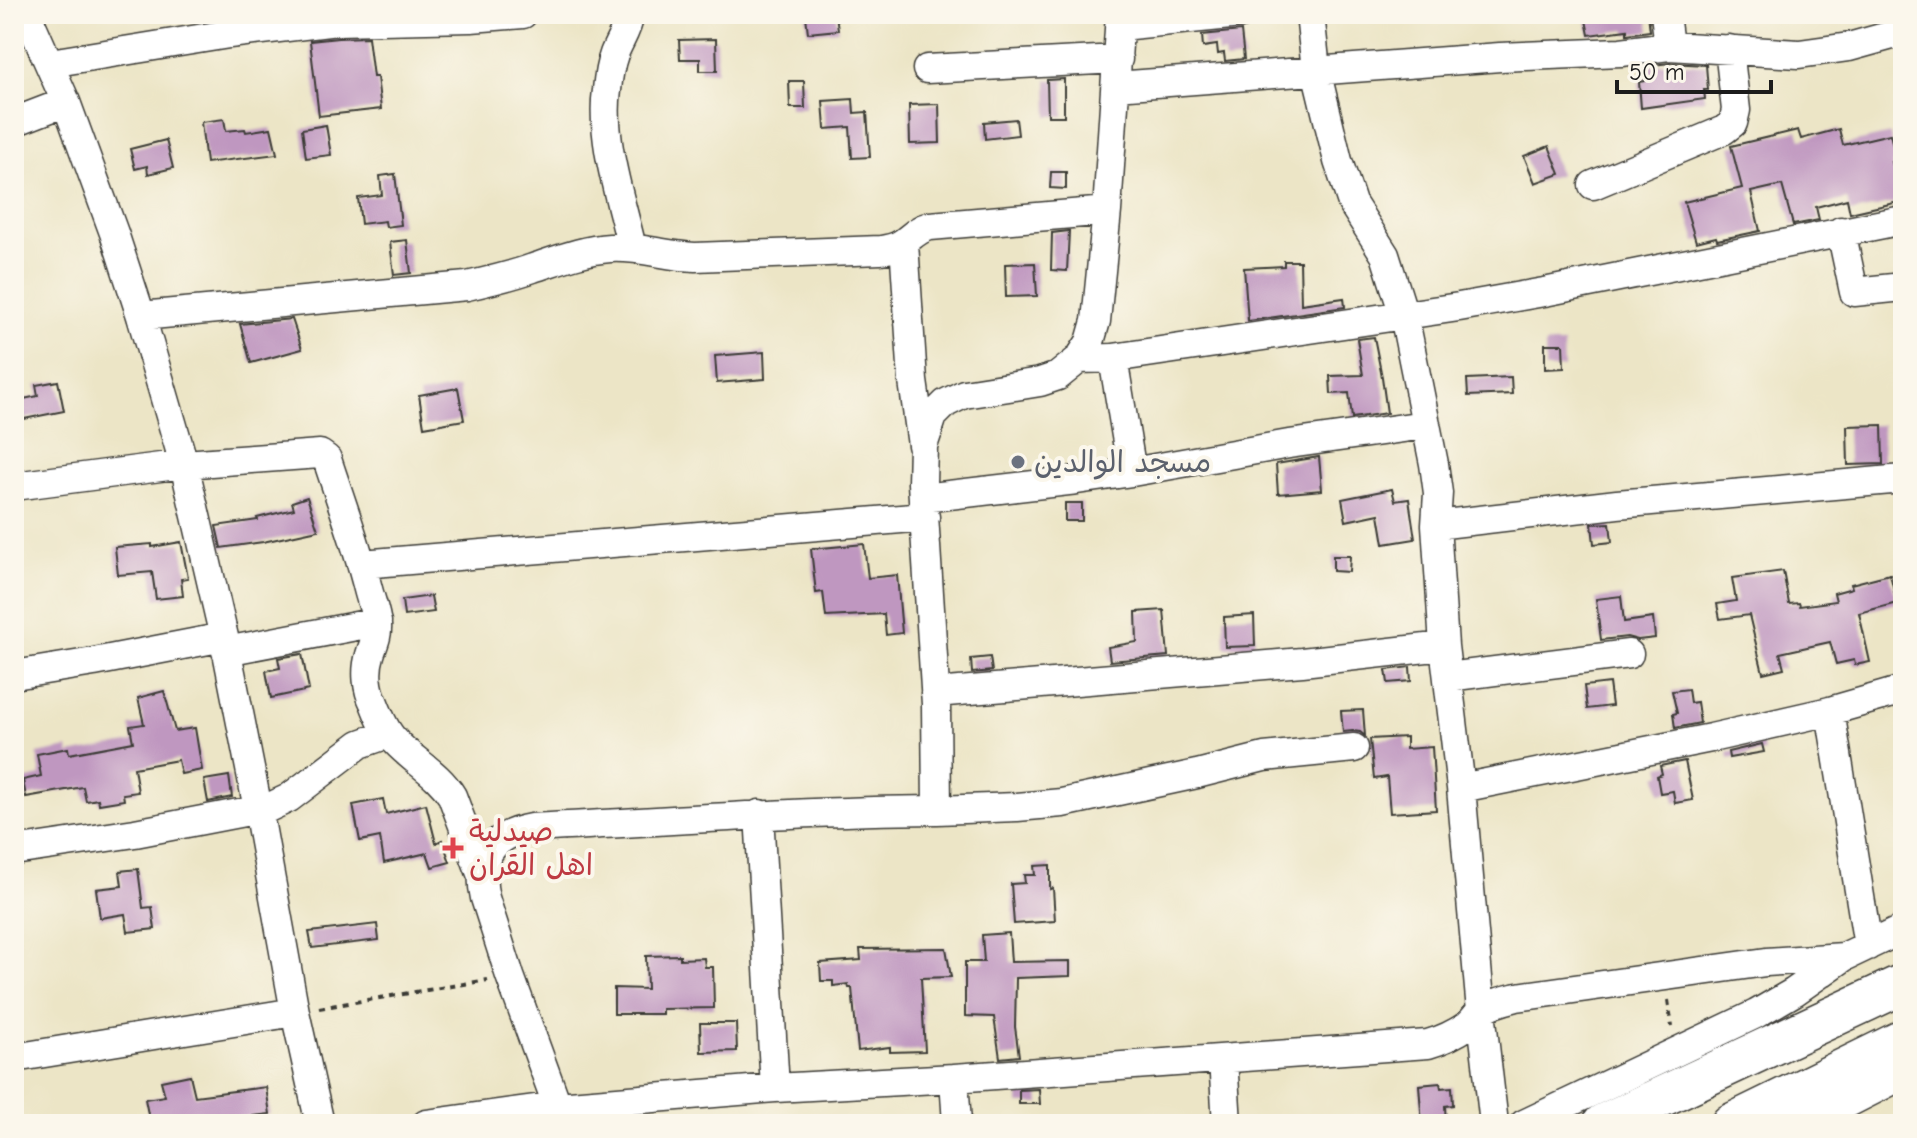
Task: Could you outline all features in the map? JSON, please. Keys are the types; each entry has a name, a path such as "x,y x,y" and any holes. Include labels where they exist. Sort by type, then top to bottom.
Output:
{"highway":[{"path":"1603,1124 1903,984"},
{"path":"1731,1124 1903,1040"}],"street":[{"path":"27,14 66,102 114,233 184,464 225,644 295,1012 320,1124"},
{"path":"50,63 229,34 337,21 523,14"},
{"path":"630,14 611,68 606,92 606,122 632,248"},
{"path":"923,446 933,416 946,403 976,392 1049,380 1079,359 1090,342 1096,321 1107,211 1120,20 1241,14"},
{"path":"1310,14 1316,70 1345,185 1352,203 1385,255 1404,315 1438,493 1436,525 1444,646 1494,1124"},
{"path":"1665,14 1669,46"},
{"path":"927,69 1255,77 1316,70 1621,52 1669,46 1799,54 1849,47 1903,32"},
{"path":"1593,185 1724,130 1733,123 1736,110 1729,49"},
{"path":"14,122 66,102"},
{"path":"141,316 467,286 595,250 632,248 669,256 695,257 881,250 894,248 920,228 930,226 1107,211"},
{"path":"1079,359 1113,358 1560,289 1903,220"},
{"path":"1841,231 1854,292 1903,287"},
{"path":"904,243 913,381 923,446 921,474 935,693 937,810"},
{"path":"1113,358 1132,472"},
{"path":"362,564 924,507 1289,444 1425,425"},
{"path":"14,486 184,464 320,454 327,459 362,564 377,622 376,637 368,659 367,680 372,699 388,734 445,785 458,810 482,876 485,898 510,976 560,1115"},
{"path":"1436,525 1617,504 1903,479"},
{"path":"14,675 377,622"},
{"path":"935,693 1302,662 1444,646"},
{"path":"1448,677 1629,654"},
{"path":"1461,788 1711,738 1830,711 1903,690"},
{"path":"1830,711 1856,952"},
{"path":"14,851 135,833 281,803 350,750 388,734"},
{"path":"482,876 488,851 503,838 522,829 759,814 937,810 1062,803 1264,757 1354,748"},
{"path":"759,814 775,1088"},
{"path":"1524,1124 1756,1014 1856,952 1903,929"},
{"path":"426,1124 560,1115 775,1088 1428,1044 1443,1040 1463,1028 1481,1011 1496,1003 1517,997 1664,975 1856,952"},
{"path":"14,1058 295,1012"},
{"path":"1223,1059 1227,1124"},
{"path":"1807,1124 1903,1075"},
{"path":"954,1078 957,1124"}],"path":[{"path":"1664,975 1676,1053"},
{"path":"295,1012 510,976"}],"building":[{"path":"836,14 838,30 808,33 806,16"},
{"path":"1607,14 1648,14 1650,31 1627,34 1627,30 1589,35 1586,20 1608,17"},
{"path":"1241,31 1244,59 1225,61 1224,53 1218,54 1217,45 1203,47 1202,35"},
{"path":"368,37 381,109 319,116 310,41"},
{"path":"716,39 717,71 700,71 700,59 680,59 679,40"},
{"path":"1670,63 1706,65 1708,90 1704,90 1705,99 1641,108 1639,82 1645,81 1644,66"},
{"path":"1064,79 1064,116 1048,116 1047,80"},
{"path":"789,81 804,81 805,108 790,108"},
{"path":"853,99 854,113 867,112 870,157 852,158 850,127 825,129 823,101"},
{"path":"939,104 940,143 910,144 909,105"},
{"path":"224,119 226,131 271,128 277,154 206,163 201,122"},
{"path":"1016,119 1018,135 985,139 984,122"},
{"path":"326,125 331,155 306,158 302,129"},
{"path":"1839,129 1843,145 1890,134 1897,161 1892,162 1903,201 1850,213 1847,199 1816,207 1819,220 1793,225 1782,185 1751,192 1760,231 1696,242 1684,202 1742,188 1731,146 1798,130 1801,139"},
{"path":"166,140 173,168 148,174 147,166 135,169 130,149"},
{"path":"1549,146 1560,174 1535,183 1524,156"},
{"path":"1051,172 1066,172 1066,189 1050,188"},
{"path":"395,174 401,225 386,227 385,221 361,224 358,198 382,195 380,176"},
{"path":"1069,231 1067,271 1051,270 1052,233"},
{"path":"407,240 411,273 394,275 390,242"},
{"path":"1284,261 1300,261 1301,304 1344,298 1345,307 1248,321 1244,268 1284,266"},
{"path":"1035,263 1037,296 1006,297 1005,264"},
{"path":"292,319 302,349 251,363 240,324"},
{"path":"1374,337 1387,413 1352,418 1349,393 1331,394 1330,376 1363,375 1357,339"},
{"path":"1545,344 1563,344 1564,368 1545,369"},
{"path":"764,352 765,379 717,383 715,356"},
{"path":"1511,377 1512,394 1468,396 1467,379"},
{"path":"58,381 64,411 14,421 14,401 38,396 36,385"},
{"path":"458,388 464,420 424,427 419,395"},
{"path":"1882,425 1883,464 1848,465 1847,426"},
{"path":"1319,457 1322,490 1278,494 1276,464"},
{"path":"1392,489 1395,501 1409,499 1415,539 1384,544 1379,514 1346,521 1342,499"},
{"path":"307,497 318,530 221,548 216,526 258,520 294,509 292,502"},
{"path":"1065,503 1082,503 1082,521 1065,521"},
{"path":"1610,523 1612,542 1594,544 1592,524"},
{"path":"181,542 188,578 181,579 183,596 156,599 152,572 118,575 115,547 152,544 152,547"},
{"path":"864,544 868,578 897,575 902,633 886,635 884,614 826,617 823,592 816,593 811,549"},
{"path":"1333,556 1350,556 1349,572 1333,571"},
{"path":"1783,571 1789,604 1799,603 1800,606 1836,601 1834,593 1852,588 1851,584 1890,574 1897,603 1859,613 1870,662 1855,665 1854,660 1836,664 1830,642 1780,653 1784,668 1763,673 1749,615 1720,619 1717,604 1736,601 1732,578"},
{"path":"431,596 434,612 404,616 402,600"},
{"path":"1621,596 1624,622 1653,618 1655,638 1601,640 1596,599"},
{"path":"1164,610 1168,656 1110,661 1108,647 1137,642 1136,612"},
{"path":"1254,615 1255,646 1225,647 1224,617"},
{"path":"302,654 309,690 271,698 266,671 280,668 278,658"},
{"path":"990,657 992,671 972,673 971,659"},
{"path":"1410,667 1411,681 1388,683 1386,670"},
{"path":"1609,683 1612,706 1587,709 1584,686"},
{"path":"1688,689 1690,703 1697,702 1700,723 1675,728 1673,714 1677,713 1672,691"},
{"path":"164,691 175,731 195,728 202,770 181,774 178,760 134,768 138,792 123,794 124,800 99,804 98,799 86,801 83,787 26,797 23,780 41,776 37,754 68,748 69,754 133,742 130,726 144,724 138,698"},
{"path":"1363,710 1365,736 1360,732 1343,732 1341,711"},
{"path":"1406,737 1406,749 1432,747 1436,810 1390,813 1387,777 1374,779 1370,739"},
{"path":"1762,744 1764,752 1729,758 1728,752"},
{"path":"1685,761 1693,800 1675,803 1673,791 1660,793 1657,776 1662,774 1660,766"},
{"path":"229,776 232,797 208,802 204,780"},
{"path":"383,799 386,814 426,804 436,843 442,840 450,862 432,867 427,853 384,863 380,837 360,841 353,805"},
{"path":"1050,865 1055,921 1014,924 1011,884 1025,883 1024,875 1035,875 1034,866"},
{"path":"138,869 143,908 152,907 155,929 128,932 125,914 100,918 96,889 122,886 120,871"},
{"path":"377,924 379,940 312,948 309,932"},
{"path":"1009,933 1011,962 1070,961 1070,976 1016,978 1015,1027 1019,1056 1000,1058 994,1017 965,1016 965,962 984,962 982,935"},
{"path":"946,948 951,977 921,978 925,1051 890,1052 890,1047 858,1051 852,988 848,984 833,986 833,981 821,981 820,963 861,960 860,949"},
{"path":"680,955 680,959 704,958 705,967 713,967 714,1008 662,1009 662,1014 614,1014 614,988 647,989 646,956"},
{"path":"700,1023 736,1023 737,1051 701,1052"},
{"path":"190,1075 195,1096 266,1087 270,1114 206,1124 150,1124 145,1099 165,1096 161,1081"},
{"path":"1440,1083 1441,1088 1452,1087 1453,1105 1445,1106 1446,1124 1422,1124 1419,1085"},
{"path":"1039,1089 1040,1104 1019,1104 1019,1090"}],"place":[{"name":"مسجد الوالدين","path":"1018,462"},
{"name":"صيدلية اهل القران","path":"453,848"}]}
